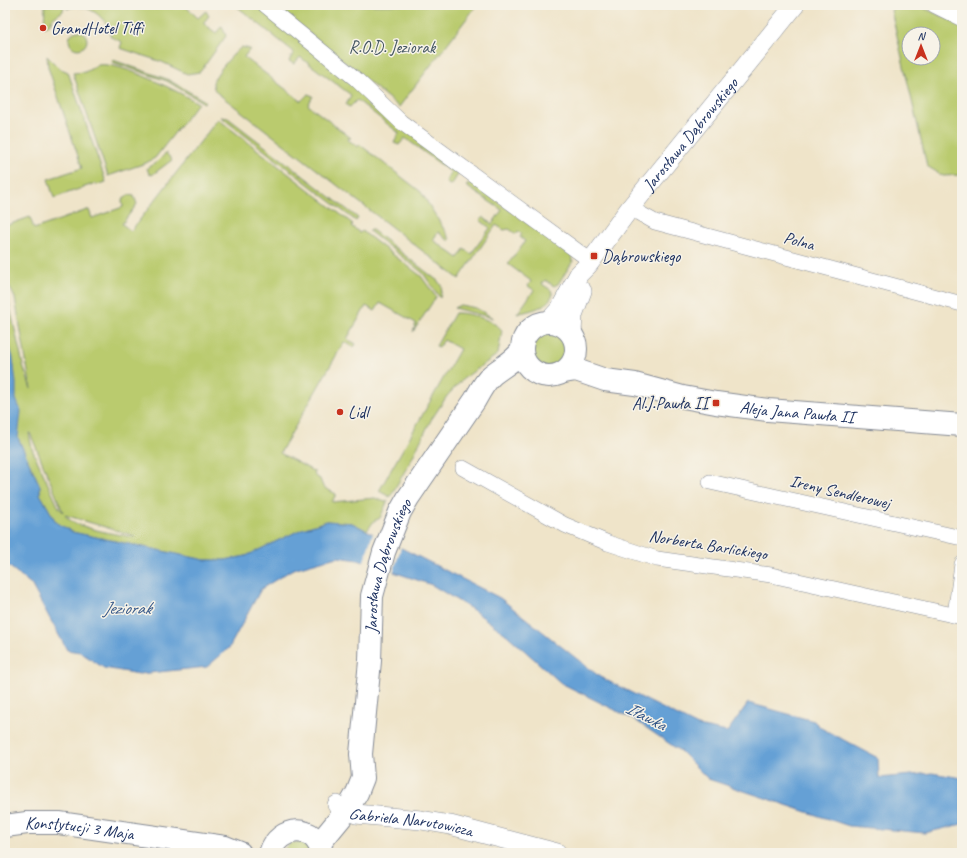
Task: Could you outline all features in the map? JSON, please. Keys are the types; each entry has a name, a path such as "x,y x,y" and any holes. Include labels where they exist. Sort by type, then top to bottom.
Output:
{"main road":[{"path":"542,322 562,324 574,342 575,358 564,372 548,376 533,371 527,365 522,350 523,342 530,330 542,322"},
{"name":"Aleja Jana Pawła II","path":"574,342 583,356 635,384"},
{"name":"Jarosława Dąbrowskiego","path":"317,844 342,807 357,793 363,778 361,754 370,661 370,617 376,578 394,526 420,478 475,400 484,384 492,375 516,358 522,350"},
{"name":"Aleja Jana Pawła II","path":"564,372 576,370 605,380 635,384 683,397 768,410 962,425"},
{"name":"Jarosława Dąbrowskiego","path":"475,400 493,391 516,374 524,371 533,371"},
{"name":"Konstytucji 3 Maja","path":"5,826 28,823 59,823 233,850 249,844 271,849"},
{"path":"271,849 279,837 288,832 298,831 317,844"}],"street":[{"path":"266,5 356,79 401,122 590,263"},
{"name":"Jarosława Dąbrowskiego","path":"549,322 560,309 579,274 590,263 630,208 795,5"},
{"path":"934,5 962,19"},
{"name":"Polna","path":"630,208 655,222 962,304"},
{"name":"Jarosława Dąbrowskiego","path":"574,342 573,314 586,279 590,263"},
{"name":"Norberta Barlickiego","path":"463,468 564,526 608,543 657,559 772,575 959,616"},
{"name":"Ireny Sendlerowej","path":"710,482 962,538"},
{"path":"959,616 962,564"},
{"name":"Gabriela Narutowicza","path":"342,807 369,817 420,820 450,825 557,853"}],"green space":[{"path":"45,5 64,5 63,11 53,18 48,26 44,27"},
{"path":"68,5 184,5 198,18 206,11 209,16 203,23 216,33 222,26 226,36 200,72 187,74 162,62 120,48 122,42 111,37 108,27 98,14 83,7 72,7 67,9"},
{"path":"235,5 259,5 459,173 452,184 449,185 446,182 451,172 405,138 399,145 394,143 399,133 357,100 350,107 346,105 351,95 300,57 294,64 289,61 294,52"},
{"name":"R.O.D. Jeziorak","path":"275,5 477,5 399,107"},
{"path":"897,5 917,5 962,25 962,175 943,176 927,166 904,66 941,66 941,26 901,26 901,53 891,10"},
{"path":"78,31 84,34 87,40 84,46 78,49 72,46 69,40 72,34"},
{"path":"242,47 250,49 244,57 301,101 308,94 313,96 308,105 351,138 347,139 358,147 359,144 421,192 450,239 449,241 438,232 433,240 458,258 464,249 471,254 490,228 480,220 483,217 492,224 502,210 466,186 471,182 572,256 573,261 558,284 554,286 545,280 542,284 551,290 553,294 550,299 538,308 517,314 534,290 528,286 531,281 508,264 525,241 520,237 522,234 518,231 516,234 509,229 504,230 496,225 459,279 216,92 213,83 214,79 230,58"},
{"path":"47,56 59,68 68,72 106,182 97,185 96,183 54,198 48,179 82,168 48,67"},
{"path":"113,60 167,79 205,101 204,103 167,81 112,62"},
{"path":"98,65 108,65 134,72 164,85 198,103 155,158 146,163 108,176 73,73 85,72"},
{"path":"221,117 228,118 358,218 356,221"},
{"path":"218,119 353,224 351,226 360,233 362,231 421,276 436,297 413,332 416,323 380,303 375,311 366,306 347,339 356,344 354,347 344,342 280,453 315,472 314,475 320,479 323,487 336,494 332,502 375,498 385,502 388,500 380,518 374,521 366,532 362,528 352,523 327,521 302,529 246,556 225,560 205,560 72,532 56,522 40,494 40,486 18,438 5,388 5,286 23,365 31,389 15,298 5,278 5,226 30,217 34,229 87,210 89,210 92,218 123,207 122,200 129,195 134,196 137,204 122,224 131,231","holes":["30,433 63,512 58,506 32,449","65,515 135,536 135,537 108,533 86,527 69,520"]},
{"path":"166,153 172,160 152,175 149,174 147,168 157,162"},
{"path":"371,229 438,281 442,287 440,298 423,273 369,231"},
{"path":"460,305 476,308 493,318 454,308"},
{"path":"455,313 480,317 498,326 502,330 498,354 463,379 447,396 431,420 410,462 390,497 379,491 460,349 444,340 439,347 436,346"},
{"path":"550,331 560,334 565,339 568,349 565,359 560,364 550,367 540,364 535,359 532,349 535,339 540,334"},
{"path":"300,842 308,847 311,853 281,853 290,843"}],"water":[{"path":"5,331 13,358 16,399 21,411 18,438 40,486 40,494 56,522 72,532 205,560 225,560 246,556 302,529 327,521 352,523 500,598 600,677 698,726 727,732 748,703 814,721 821,728 878,758 879,778 932,773 962,778 962,824 925,833 849,826 708,779 680,751 635,720 561,683 507,635 473,610 432,585 358,560 338,557 293,569 261,589 229,648 207,667 139,674 104,668 80,652 67,650 31,584 5,563"}],"pier":[{"path":"373,533 401,547 393,574 363,564"}],"place":[{"name":"GrandHotel Tiffi","path":"43,28"},
{"name":"Dąbrowskiego","path":"594,256"},
{"name":"Al.J.Pawła II","path":"716,403"},
{"name":"Lidl","path":"340,412"}],"water label":[{"name":"Jeziorak","path":"127,608"},
{"name":"Iławka","path":"646,716"}]}
